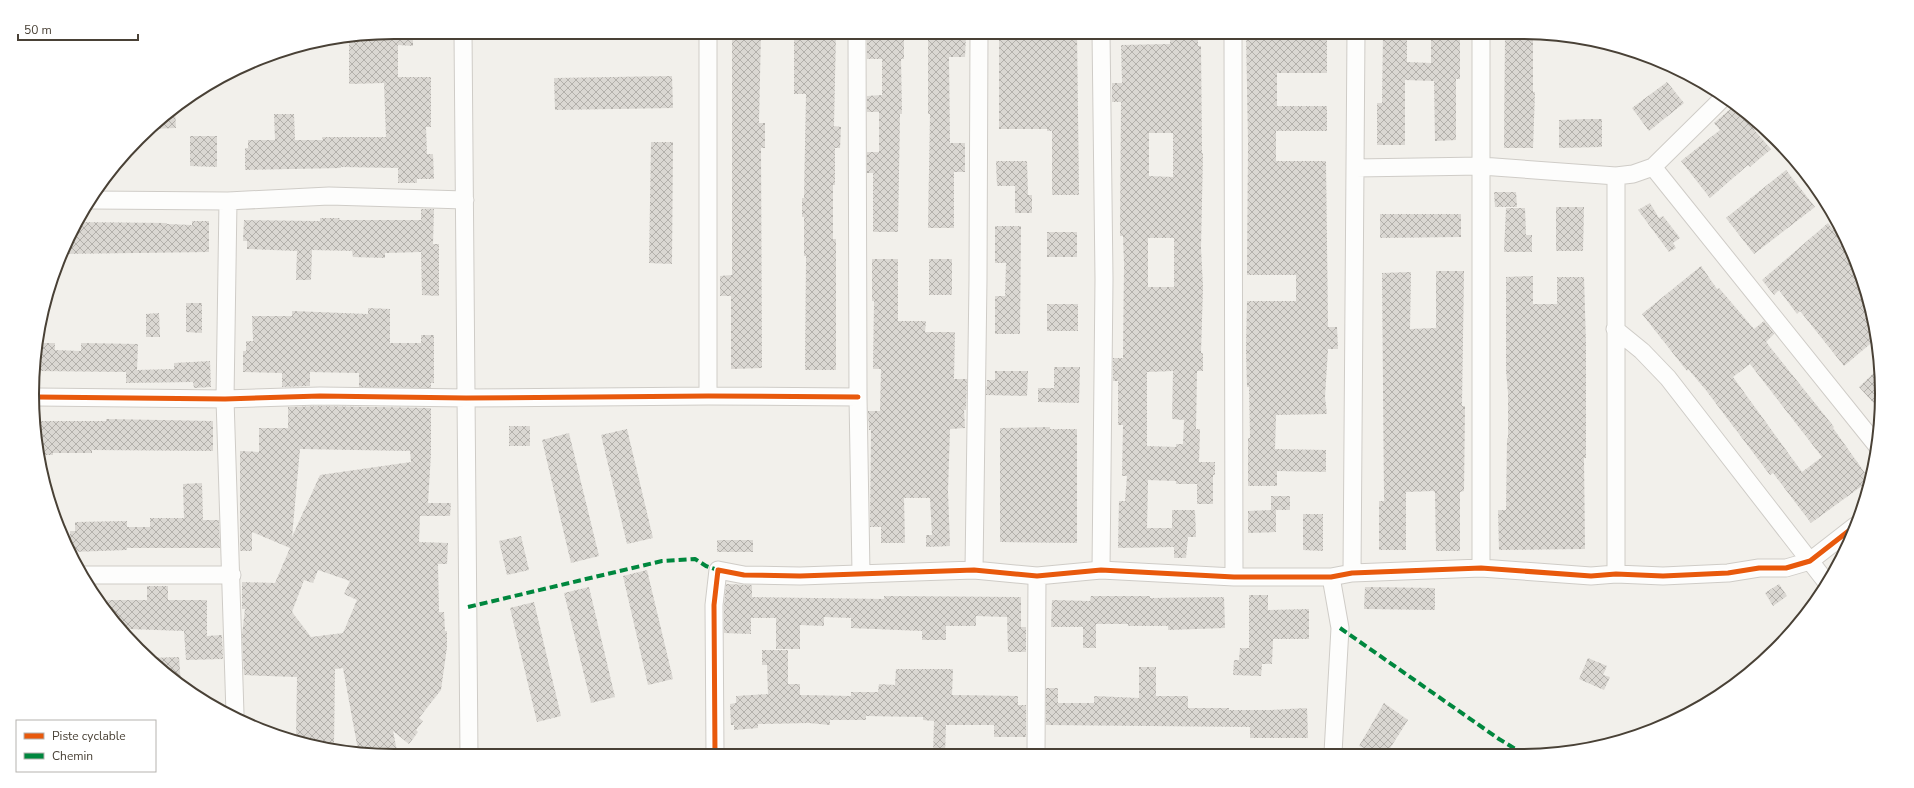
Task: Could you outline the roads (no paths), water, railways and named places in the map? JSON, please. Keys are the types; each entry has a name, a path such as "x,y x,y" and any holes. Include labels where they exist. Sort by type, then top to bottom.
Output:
{"street":[{"path":"463,39 469,749"},
{"path":"708,39 708,396"},
{"path":"858,39 858,397 861,573"},
{"path":"974,570 978,272 979,39"},
{"path":"1101,39 1104,279 1101,570"},
{"path":"1233,39 1234,577"},
{"path":"1352,573 1356,39"},
{"path":"1480,568 1481,39"},
{"path":"1356,168 1481,166 1616,176 1633,174 1653,167 1720,101"},
{"path":"1653,167 1872,440"},
{"path":"1616,176 1616,574"},
{"path":"97,200 228,200 329,196 465,200"},
{"path":"228,200 226,399 235,711"},
{"path":"1615,329 1642,351 1668,378 1800,551 1823,578"},
{"path":"39,397 226,399 320,396 466,398 708,396 858,397"},
{"path":"716,749 714,605 718,570 744,575 800,576 974,570 1037,576 1101,570 1234,577 1331,577 1352,573 1480,568 1591,576 1616,574 1663,576 1728,573 1759,568 1786,568 1810,561 1847,532"},
{"path":"89,575 232,575"},
{"path":"1036,749 1037,576"},
{"path":"1331,577 1340,628 1334,749"}]}
